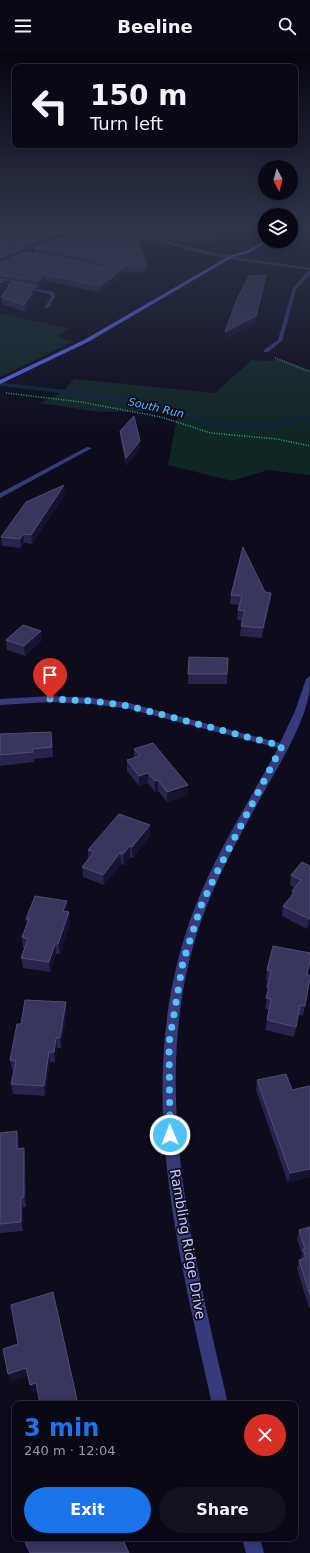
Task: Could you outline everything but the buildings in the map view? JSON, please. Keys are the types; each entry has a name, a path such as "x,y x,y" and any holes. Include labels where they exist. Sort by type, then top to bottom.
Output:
{"main road":[{"path":"0,382 108,330 165,296"}],"street":[{"path":"46,307 53,296"},
{"path":"266,351 280,341 293,296"},
{"path":"0,496 89,448"},
{"name":"Rambling Ridge Drive","path":"219,1401 204,1333 176,1188 170,1135 169,1043 183,962 201,906 217,872 299,714 310,679"},
{"path":"0,702 50,699 92,701 129,706 282,746"},
{"path":"252,1541 255,1553"}],"path":[{"path":"266,351 274,358 310,372"},
{"path":"4,392 81,402 155,416 180,422 211,433 277,440 310,446"}],"green space":[{"path":"0,314 69,328 57,336 72,342 0,377"},
{"path":"281,359 310,370 310,475 268,470 232,481 168,465 177,417 154,411 100,412 40,403 63,392 74,379 215,393 252,360 268,361"}],"waterway":[{"name":"South Run","path":"0,384 84,394 158,406 210,422 240,426 260,427 277,425 298,418 310,419"}],"route":[{"path":"50,699 92,701 129,706 282,746 201,906 183,962 169,1043 168,1064 170,1135"}]}
